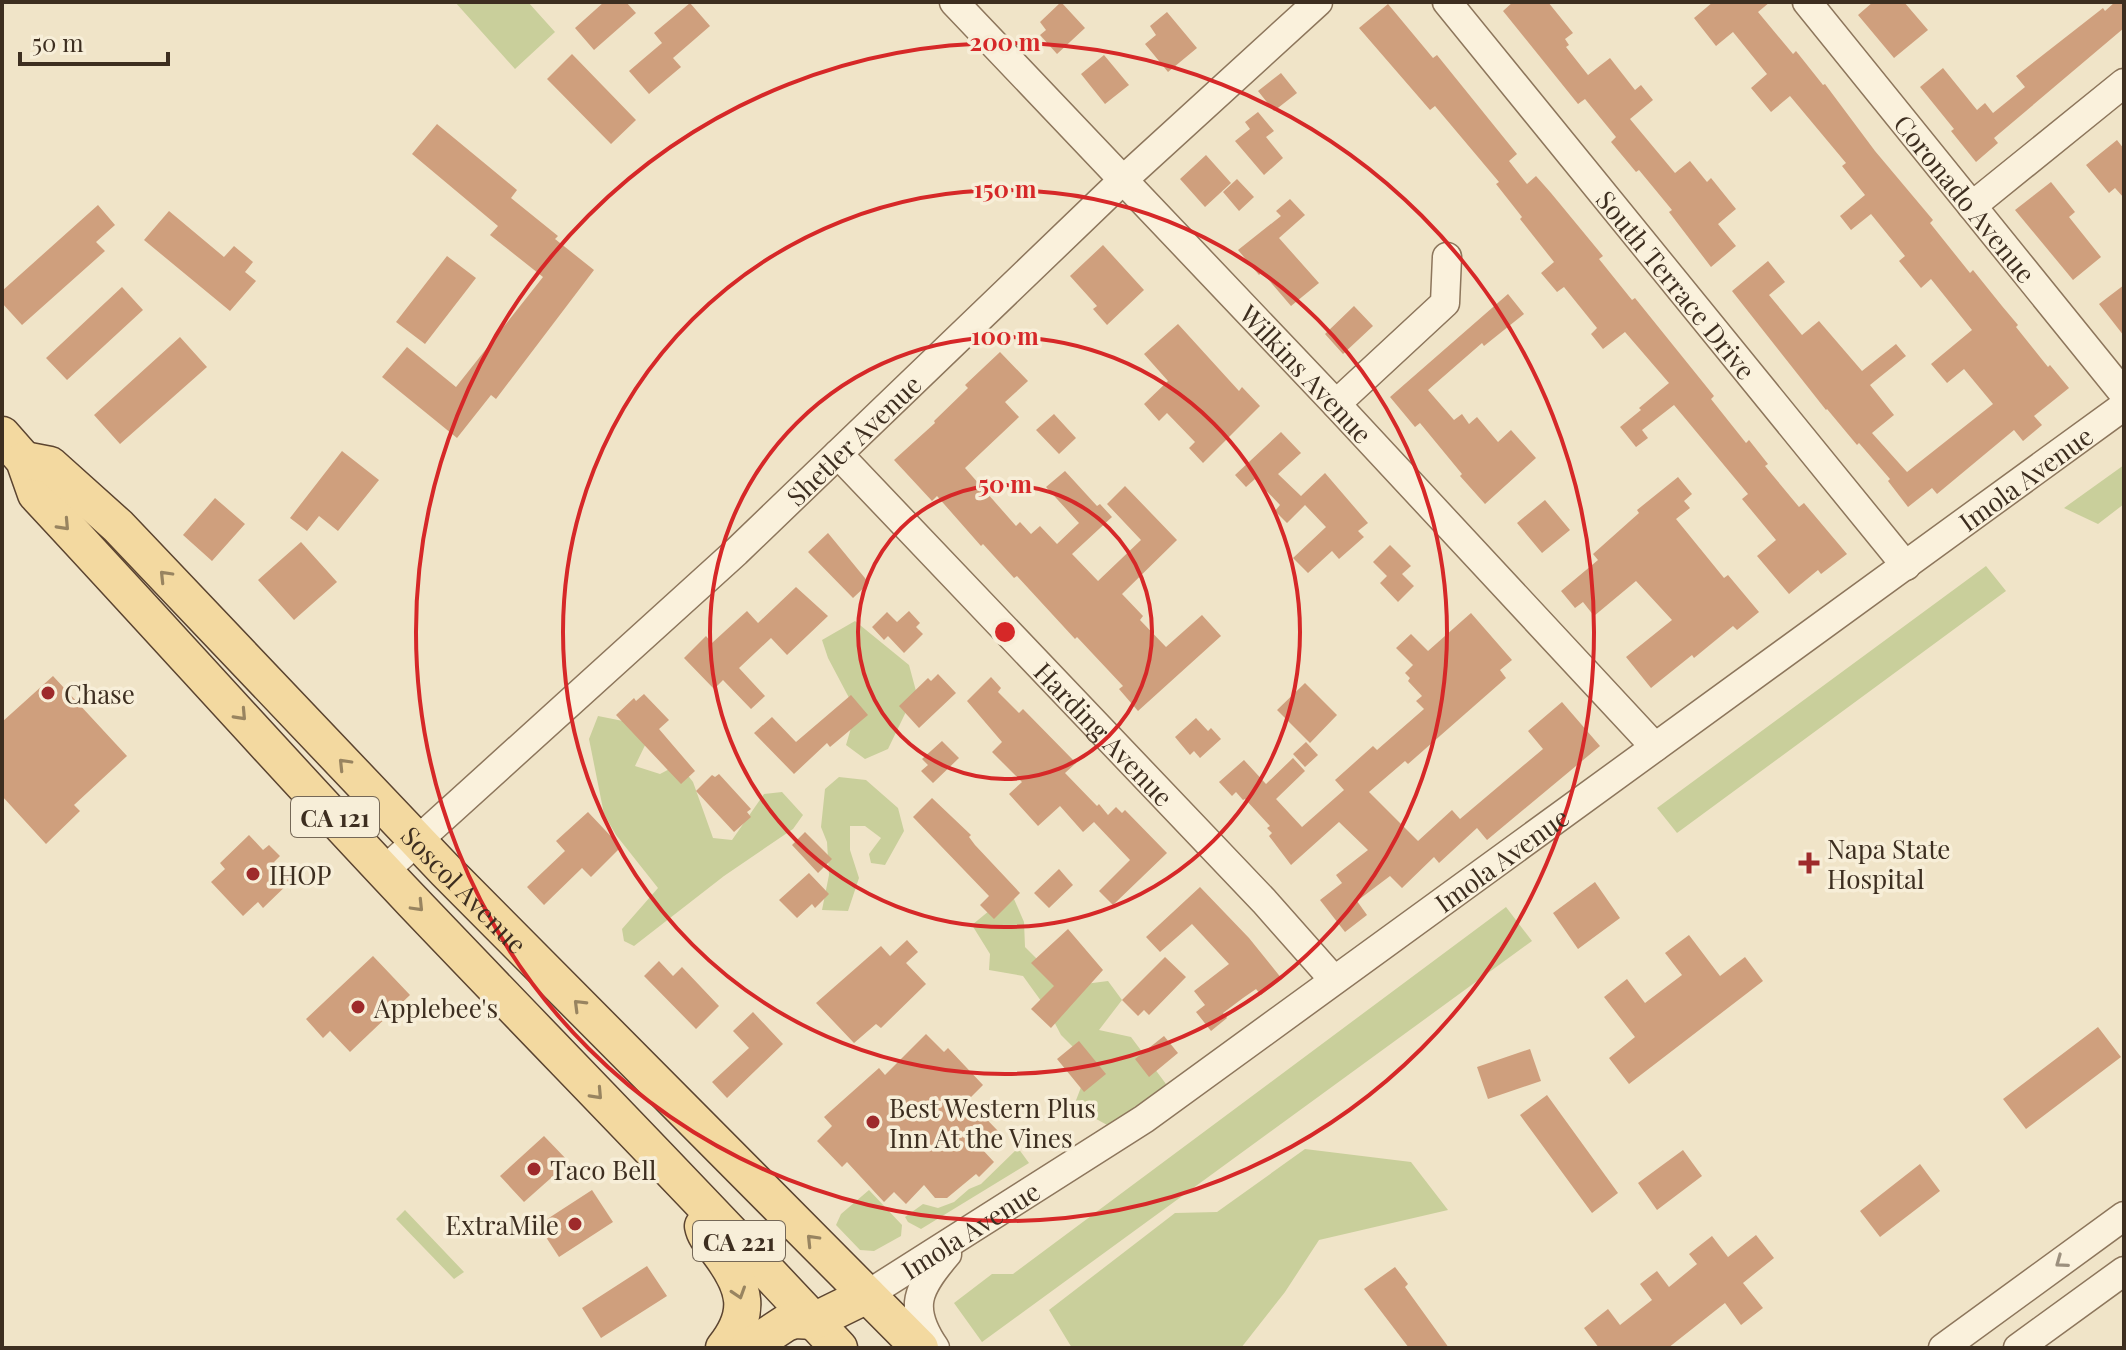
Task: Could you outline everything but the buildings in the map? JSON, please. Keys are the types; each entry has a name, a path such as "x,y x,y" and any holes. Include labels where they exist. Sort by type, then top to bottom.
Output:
{"main road":[{"name":"Soscol Avenue","path":"13,448 50,465 118,526 418,840 920,1348"},
{"name":"Soscol Avenue","path":"13,448 36,494 385,870 620,1119 698,1197 805,1334"},
{"path":"698,1197 704,1234 726,1261 742,1298 742,1321 724,1348"},
{"path":"748,1348 795,1320 805,1334 867,1295"},
{"name":"CA 221","path":"805,1334 839,1348"}],"street":[{"name":"Wilkins Avenue","path":"954,2 1336,404 1655,747"},
{"name":"Shetler Avenue","path":"385,870 630,650 1123,180 1318,2"},
{"name":"South Terrace Drive","path":"1447,2 1906,566"},
{"name":"Coronado Avenue","path":"1807,2 2124,394"},
{"path":"1972,206 2124,83"},
{"path":"1336,404 1445,303 1447,257"},
{"name":"Imola Avenue","path":"867,1295 1113,1141 2124,406"},
{"name":"Harding Avenue","path":"838,454 1242,878 1334,980"},
{"path":"1943,1348 2124,1216"},
{"path":"935,1348 920,1320 920,1295 927,1279 963,1234"},
{"path":"2018,1348 2124,1271"}],"green space":[{"path":"455,2 528,2 555,32 515,69"},
{"path":"2124,465 2124,504 2098,524 2064,508"},
{"path":"1986,566 2006,591 1677,833 1657,808"},
{"path":"855,621 909,665 916,691 888,749 865,759 846,745 856,711 822,640"},
{"path":"598,716 633,723 649,737 635,766 660,774 679,764 693,782 713,838 732,840 764,794 782,792 803,815 793,829 724,876 634,946 624,941 622,929 658,888 616,835 604,814 589,739"},
{"path":"839,777 866,780 898,808 904,831 885,865 871,863 869,854 881,838 865,826 850,826 850,850 859,878 848,911 822,910 829,875 827,842 821,827 825,789"},
{"path":"1014,899 1024,922 1025,947 1051,973 1077,985 1108,981 1122,1000 1099,1030 1131,1037 1166,1084 1140,1110 1109,1126 1075,1103 1086,1074 1081,1055 1061,1035 1023,976 989,970 990,954 972,925 1001,901"},
{"path":"1506,907 1532,941 982,1342 954,1303 992,1274 1013,1274"},
{"path":"1018,1148 1029,1163 921,1229 908,1222 905,1217 923,1204 938,1208 954,1202 969,1189 981,1184"},
{"path":"1305,1149 1411,1162 1448,1210 1319,1240 1285,1292 1241,1348 1072,1348 1049,1310 1175,1213 1217,1212"},
{"path":"869,1190 902,1225 901,1236 874,1251 860,1250 836,1225 841,1214"},
{"path":"405,1210 464,1272 454,1279 396,1219"}],"place":[{"name":"Chase","path":"48,693"},
{"name":"Napa State Hospital","path":"1809,863"},
{"name":"IHOP","path":"253,874"},
{"name":"Applebee's","path":"358,1007"},
{"name":"Best Western Plus Inn At the Vines","path":"873,1122"},
{"name":"Taco Bell","path":"534,1169"},
{"name":"ExtraMile","path":"575,1224"}]}
